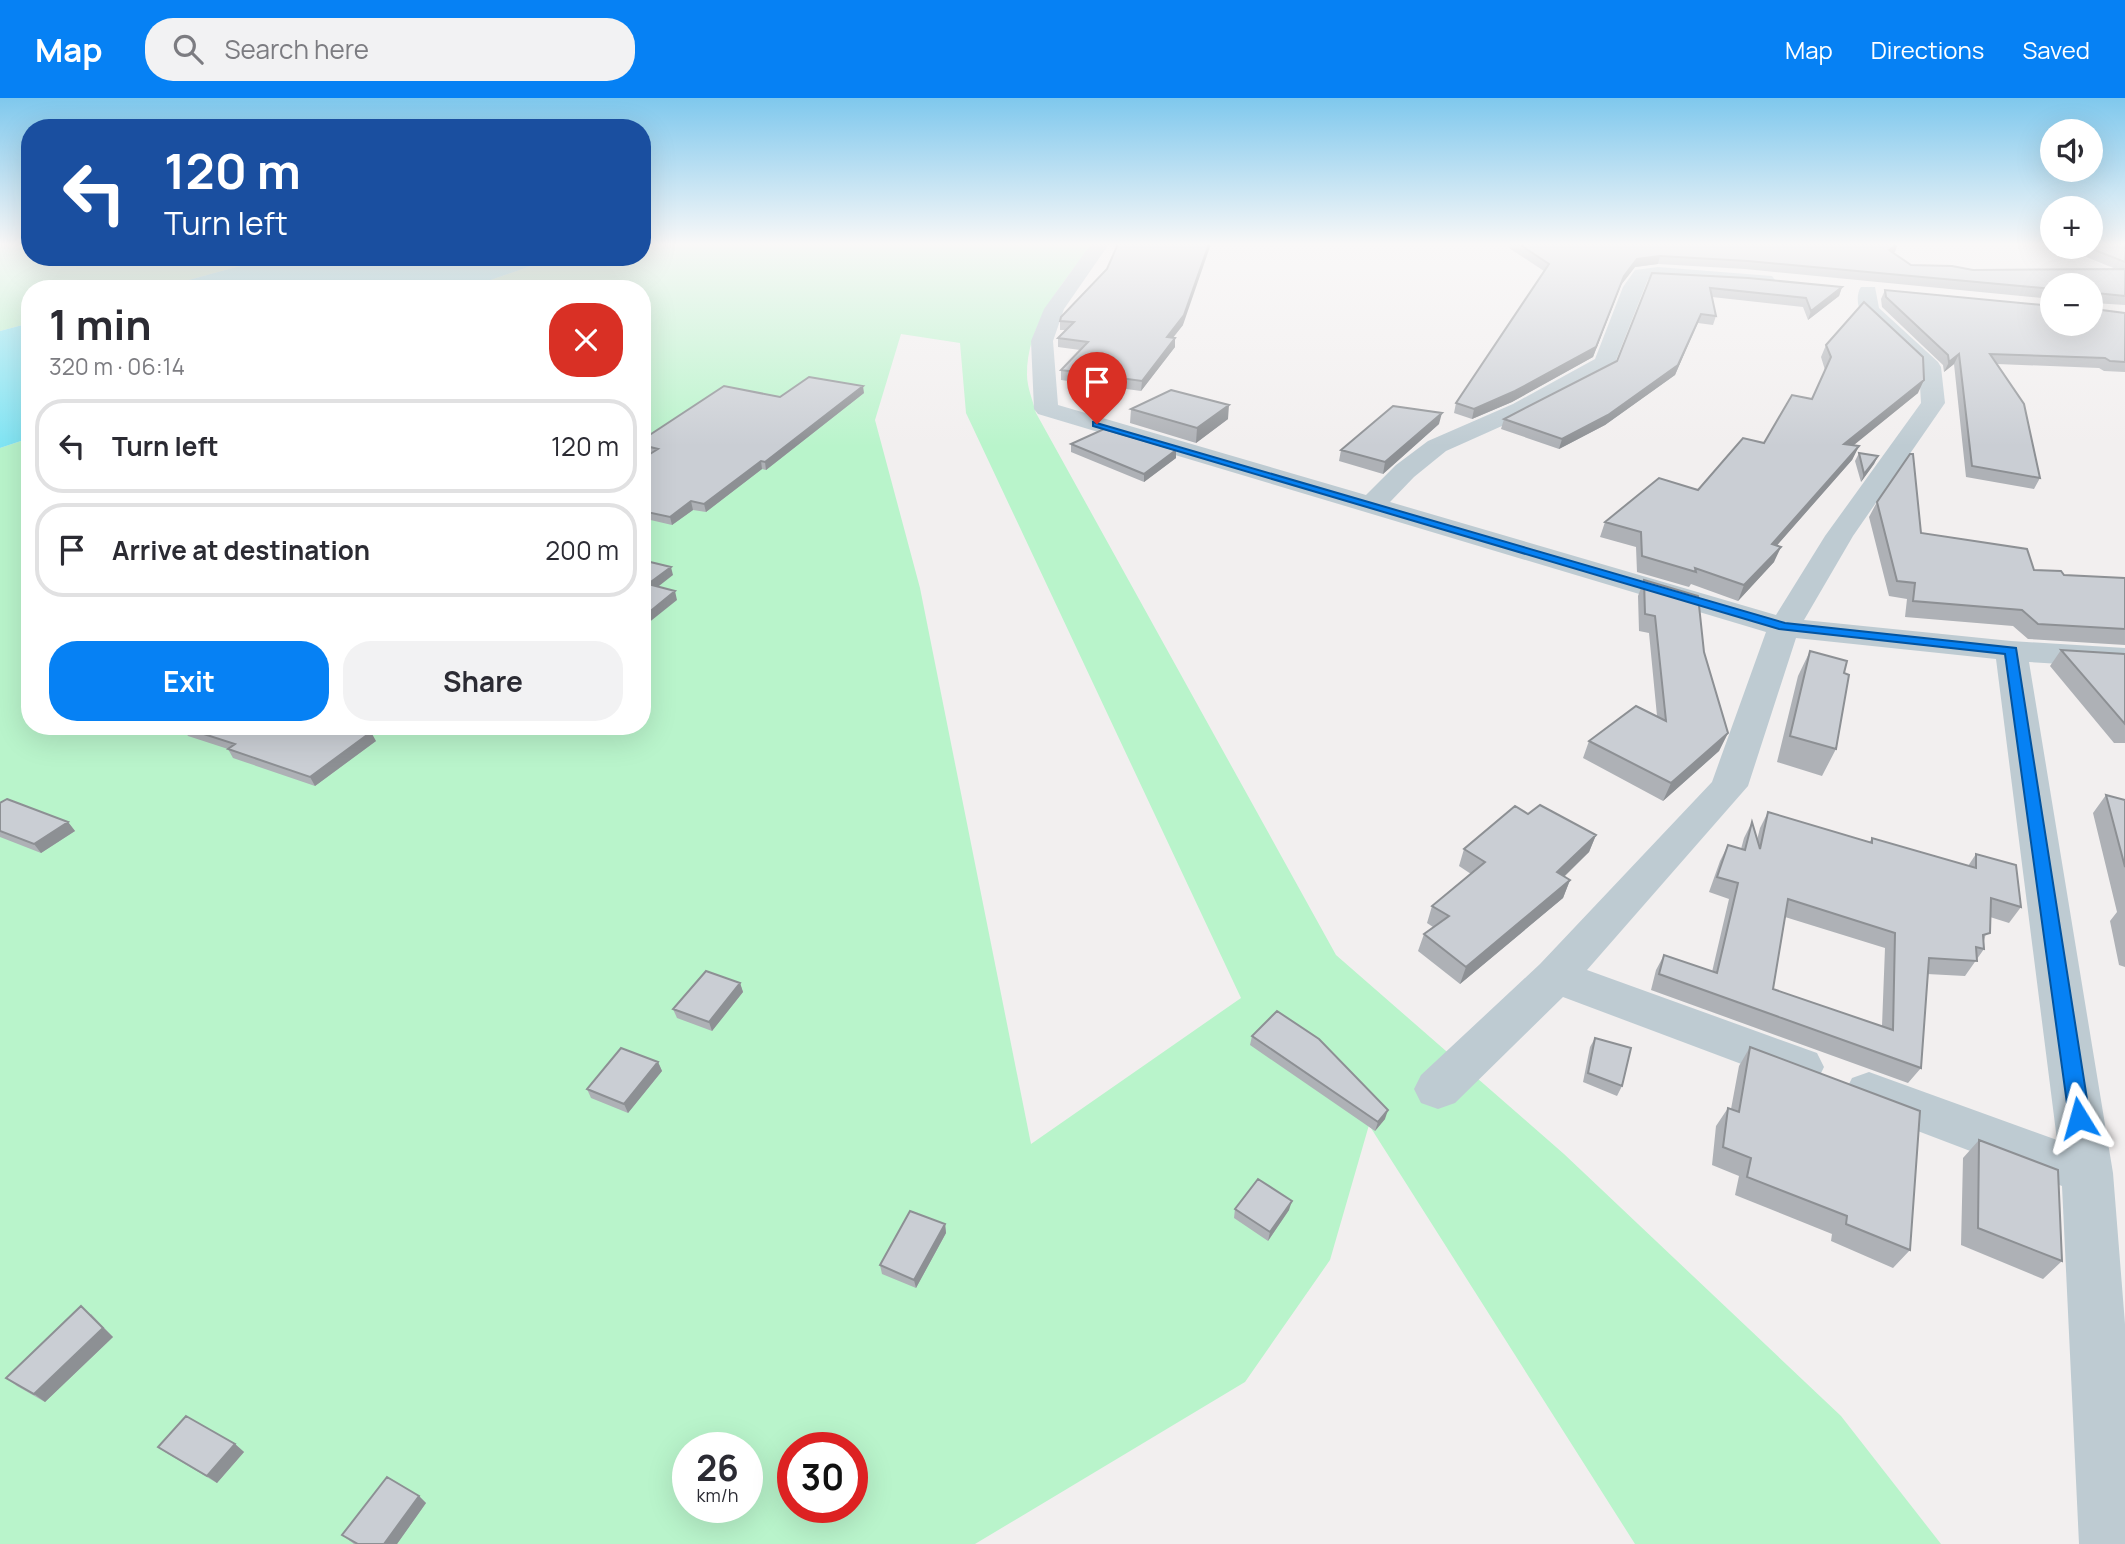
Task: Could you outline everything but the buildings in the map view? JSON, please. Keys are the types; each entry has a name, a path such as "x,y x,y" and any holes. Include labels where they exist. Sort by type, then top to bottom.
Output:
{"street":[{"path":"1053,311 1042,341 1046,409 1784,627 2011,651 2125,658"},
{"path":"1372,505 1405,471 1437,446 1521,409 1605,363 1624,311"},
{"path":"1438,1089 1556,976 1729,786 1784,627 1839,536 1933,403 1930,367 1871,311"},
{"path":"2011,651 2087,1173 2111,1544"},
{"path":"1556,976 2087,1173"}],"green space":[{"path":"0,311 21,311 21,325 0,331"},
{"path":"651,311 1045,311 1033,338 1027,375 1036,413 1336,955 1564,1154 1841,1416 1941,1544 1635,1544 1369,1125 1330,1260 1245,1382 975,1544 0,1544 0,448 21,441 21,735 651,735","holes":["901,334 960,343 966,413 1241,998 1031,1144 920,588 875,420"]}],"water":[{"path":"21,325 21,441 0,448 0,331"}],"route":[{"path":"1097,424 1784,627 2011,651 2079,1118"}]}
